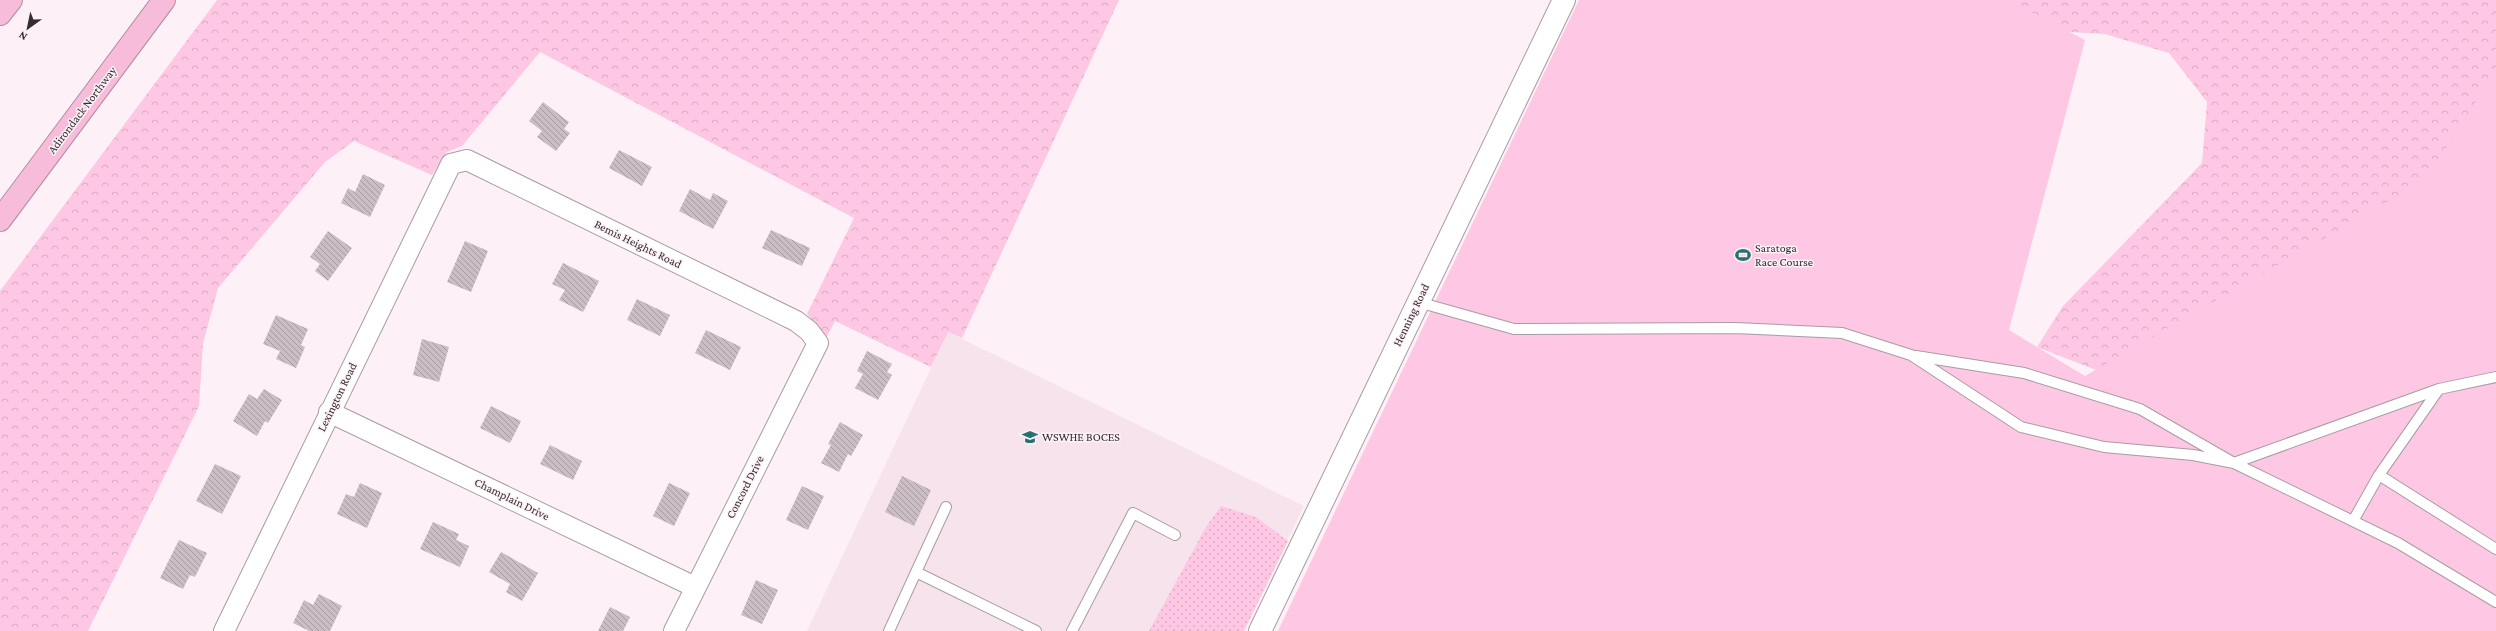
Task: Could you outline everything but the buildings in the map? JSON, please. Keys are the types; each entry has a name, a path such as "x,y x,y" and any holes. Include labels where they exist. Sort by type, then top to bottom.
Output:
{"highway":[{"path":"0,14 11,0"},
{"name":"Adirondack Northway","path":"0,220 164,0"}],"street":[{"name":"Henning Road","path":"1260,631 1564,0"},
{"name":"Bemis Heights Road","path":"451,164 467,160 796,321 809,331 818,343"},
{"name":"Lexington Road","path":"224,631 329,412 451,164"},
{"name":"Concord Drive","path":"674,631 818,343"},
{"name":"Champlain Drive","path":"329,412 695,587"}],"lane":[{"path":"1418,302 1514,329 1735,328 1842,333 1911,355 2024,373 2140,409 2234,464 2398,543 2496,602"},
{"path":"1911,355 2021,427 2104,446 2193,455 2234,464 2439,389 2496,377"},
{"path":"2353,521 2380,475 2439,389"},
{"path":"2380,475 2496,549"},
{"path":"890,631 946,507"},
{"path":"1072,631 1133,513 1175,535"},
{"path":"916,572 1036,631"}],"shaded area":[{"name":"WSWHE BOCES","path":"948,332 1304,506 1244,631 807,631"}],"green space":[{"path":"217,0 1119,0 962,338 948,332 931,367 835,321 823,344 817,326 807,314 854,218 540,52 462,146 447,152 432,175 354,141 325,162 218,288 203,343 199,406 88,631 0,631 0,291"},
{"name":"Saratoga Race Course","path":"1579,0 2007,0 2085,40 2009,330 2085,376 2426,180 2496,70 2496,631 1278,631"},
{"path":"1888,0 2496,0 2496,100 2481,165 2150,391 2037,347 2063,306 2202,163 2207,102 2169,53 2105,34 1977,27"},
{"path":"1221,506 1256,517 1288,541 1244,631 1149,631 1206,527"}],"place":[{"name":"Saratoga Race Course","path":"1743,255"},
{"name":"WSWHE BOCES","path":"1030,437"}]}
